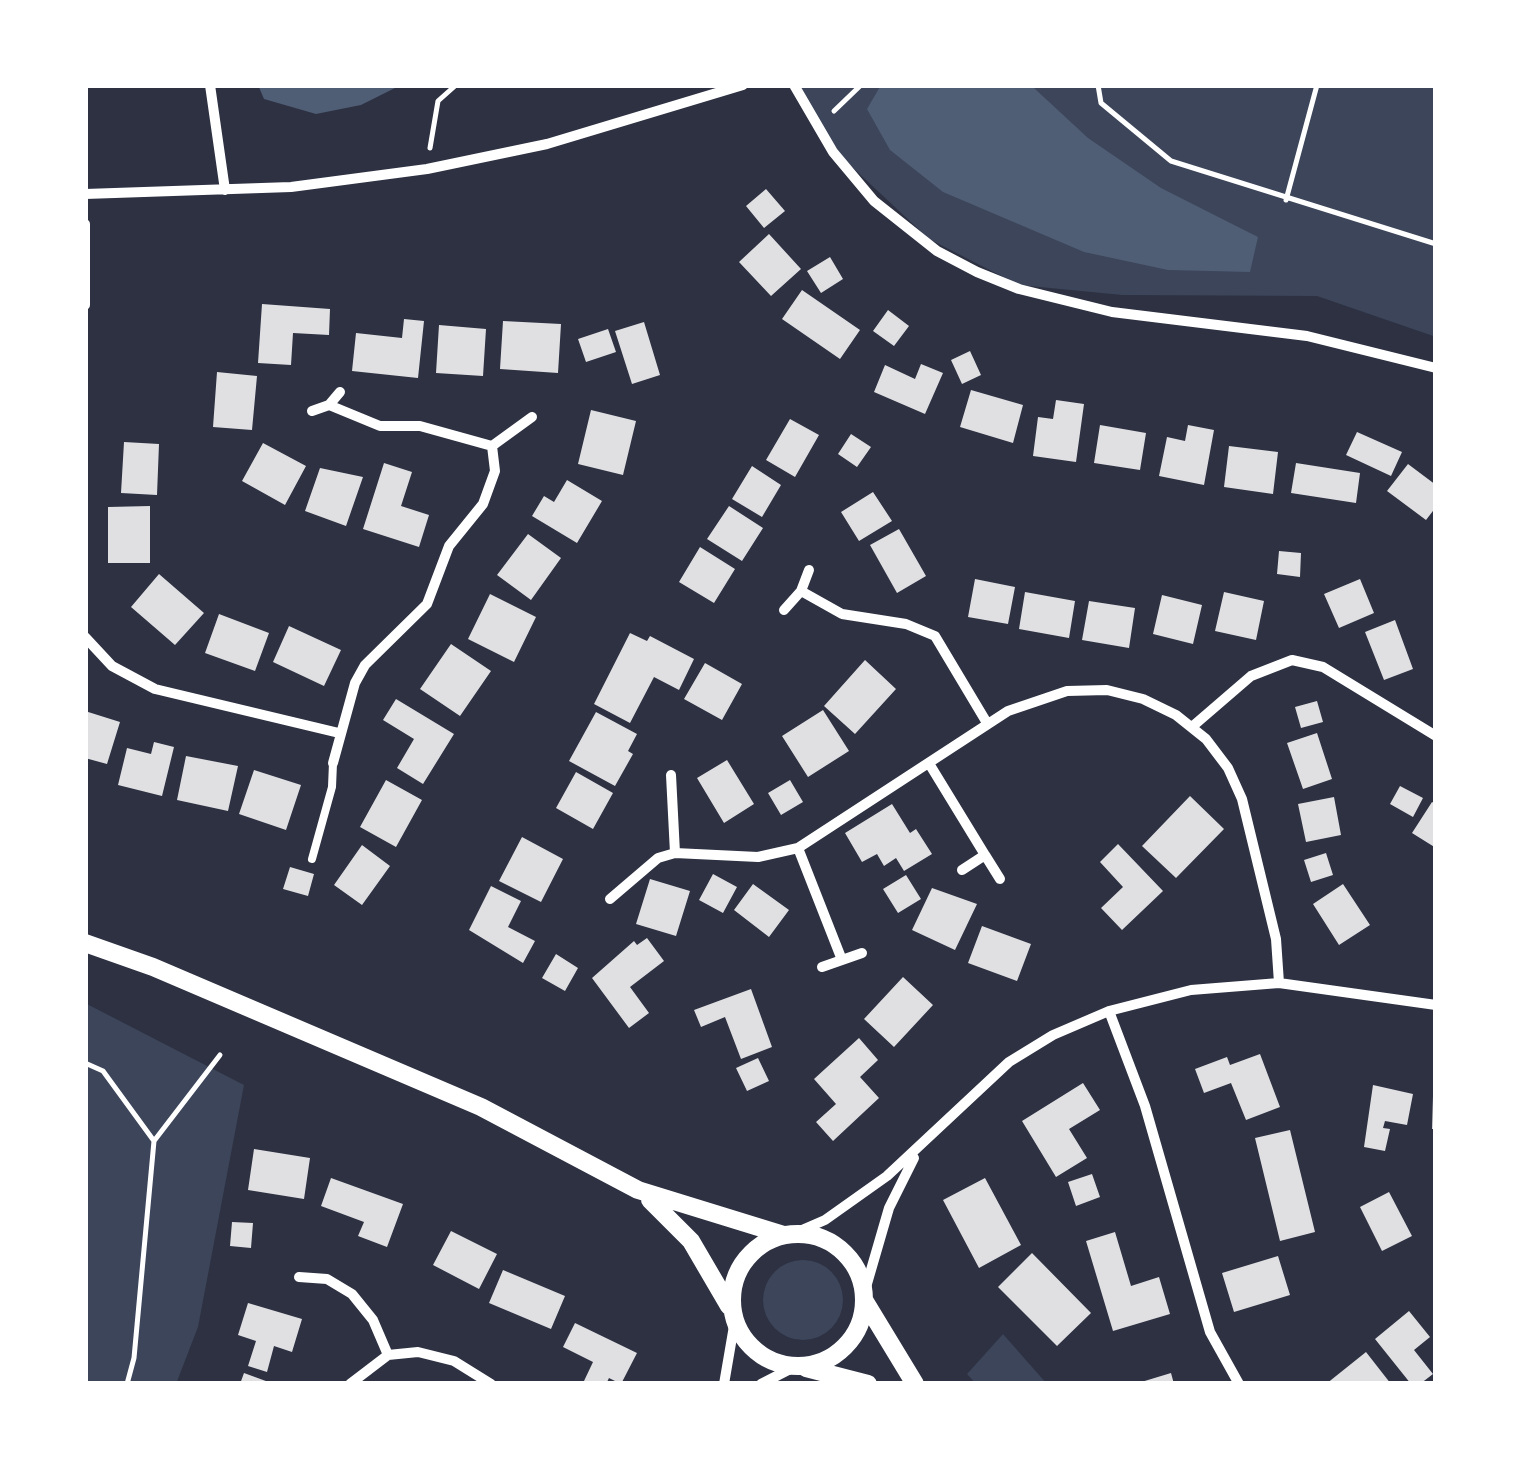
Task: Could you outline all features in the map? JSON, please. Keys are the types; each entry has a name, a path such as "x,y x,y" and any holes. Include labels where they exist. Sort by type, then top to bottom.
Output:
{"street":[{"path":"210,85 225,190"},
{"path":"85,194 291,188 427,169 547,144 743,85"},
{"path":"794,85 833,152 874,202 937,251 977,272 1019,289 1095,308 1307,336 1436,368"},
{"path":"85,224 85,305"},
{"path":"329,406 340,392"},
{"path":"312,410 329,406 380,426 420,426 492,446"},
{"path":"492,446 532,417"},
{"path":"333,762 339,733 365,665 427,604 449,546 492,488 492,446"},
{"path":"784,610 801,591 810,570"},
{"path":"801,591 842,614 906,624 935,636 987,722"},
{"path":"85,637 112,666 142,684 339,733"},
{"path":"1193,726 1251,676 1292,660 1322,667 1436,736"},
{"path":"610,900 658,858 675,853 758,857 798,848 930,765 987,722 1048,695 1107,690 1161,706 1193,726 1228,768 1242,800 1276,939 1279,983"},
{"path":"930,765 1000,879"},
{"path":"671,775 675,853"},
{"path":"798,848 842,960"},
{"path":"962,870 985,855"},
{"path":"85,943 171,975 481,1107 638,1190 836,1245 851,1260 864,1297 915,1384"},
{"path":"822,968 862,954"},
{"path":"724,1384 734,1317 734,1282 742,1264 756,1248 826,1220 916,1152 1009,1062 1053,1035 1109,1011 1190,990 1279,983 1436,1005"},
{"path":"1109,1011 1145,1106 1210,1332 1239,1384"},
{"path":"760,1384 836,1354 852,1339 889,1208 916,1152"},
{"path":"638,1190 691,1241 756,1352 868,1384"},
{"path":"299,1277 327,1280 352,1294 373,1320 388,1355"},
{"path":"350,1384 388,1355 418,1352 454,1361 491,1384"}],"lane":[{"path":"312,858 332,787 333,762"}],"path":[{"path":"427,169 435,110 442,96 456,85"},
{"path":"834,111 861,85"},
{"path":"1098,85 1101,103 1171,161 1436,244"},
{"path":"1286,200 1317,85"},
{"path":"127,1384 134,1358 154,1141 220,1056"},
{"path":"85,1063 103,1071 154,1141"}],"shaded area":[{"path":"258,85 401,85 361,105 316,114 264,99"},
{"path":"794,85 1436,85 1436,337 1317,296 1122,295 1019,285 929,239 835,151"},
{"path":"881,85 1034,88 1088,138 1161,188 1258,237 1250,272 1168,270 1084,252 943,192 890,150 867,109"},
{"path":"85,1003 244,1085 198,1327 176,1384 85,1384"},
{"path":"803,1260 818,1263 831,1272 840,1285 840,1315 831,1328 818,1337 803,1340 788,1337 775,1328 766,1315 763,1300 766,1285 775,1272 788,1263"},
{"path":"1003,1334 1047,1384 976,1384 967,1374"}],"building":[{"path":"766,189 785,211 764,228 746,206"},
{"path":"769,234 801,269 771,296 739,262"},
{"path":"830,257 843,279 821,293 807,271"},
{"path":"802,290 860,330 840,359 782,319"},
{"path":"262,304 330,309 329,335 293,333 291,365 258,363"},
{"path":"888,310 909,326 894,346 873,331"},
{"path":"404,319 424,321 418,378 352,371 356,333 402,338"},
{"path":"503,321 561,324 558,373 500,369"},
{"path":"644,322 660,375 632,384 615,331"},
{"path":"439,325 486,329 483,376 436,373"},
{"path":"608,329 616,352 586,362 578,339"},
{"path":"970,351 981,375 962,384 951,360"},
{"path":"921,364 943,373 925,414 874,392 885,365 915,379"},
{"path":"217,372 257,376 252,430 213,427"},
{"path":"971,390 1023,405 1013,443 960,427"},
{"path":"1056,400 1084,404 1076,462 1033,456 1038,417 1053,419"},
{"path":"591,410 636,421 623,475 578,464"},
{"path":"790,419 819,435 795,477 766,460"},
{"path":"1100,425 1146,433 1140,470 1094,463"},
{"path":"1188,425 1214,430 1204,485 1159,476 1167,437 1185,441"},
{"path":"1357,432 1402,452 1391,476 1346,455"},
{"path":"851,434 871,447 857,467 838,454"},
{"path":"124,442 159,444 157,495 121,493"},
{"path":"263,443 306,466 285,505 242,481"},
{"path":"1229,446 1278,452 1273,494 1224,487"},
{"path":"384,463 412,472 401,506 429,515 419,547 363,529"},
{"path":"1296,463 1360,473 1356,503 1291,493"},
{"path":"1408,464 1436,485 1436,507 1426,520 1387,491"},
{"path":"752,466 781,485 762,517 732,499"},
{"path":"320,468 363,477 346,526 305,511"},
{"path":"567,480 602,501 577,543 532,516 544,496 554,502"},
{"path":"873,492 892,521 859,541 841,512"},
{"path":"150,506 150,563 108,563 108,507"},
{"path":"729,506 763,528 742,561 707,539"},
{"path":"899,529 926,576 897,593 870,545"},
{"path":"528,534 561,558 531,600 497,575"},
{"path":"700,547 735,569 714,603 679,582"},
{"path":"1279,551 1301,553 1300,577 1277,574"},
{"path":"159,574 204,613 175,645 131,607"},
{"path":"975,579 1015,587 1008,624 968,617"},
{"path":"1360,579 1374,613 1339,628 1324,594"},
{"path":"1025,592 1075,601 1069,638 1019,629"},
{"path":"1224,592 1264,601 1256,640 1215,631"},
{"path":"490,594 536,617 514,662 468,639"},
{"path":"1162,595 1202,605 1193,644 1153,634"},
{"path":"1089,601 1135,608 1129,648 1082,640"},
{"path":"219,614 269,633 255,671 205,653"},
{"path":"1395,620 1413,669 1384,680 1365,632"},
{"path":"289,626 341,650 324,686 273,662"},
{"path":"630,633 647,641 650,636 694,659 679,690 654,677 630,723 594,704"},
{"path":"451,644 491,671 460,716 420,689"},
{"path":"865,660 896,689 855,734 824,706"},
{"path":"705,663 742,684 722,720 684,699"},
{"path":"396,699 454,734 423,784 397,768 414,739 383,720"},
{"path":"1317,701 1323,722 1301,728 1295,707"},
{"path":"823,710 849,751 808,777 782,736"},
{"path":"85,711 120,722 107,764 85,758"},
{"path":"596,712 637,734 628,751 633,754 615,786 569,761"},
{"path":"1317,733 1332,779 1303,789 1287,743"},
{"path":"154,742 174,747 162,796 118,785 127,748 151,754"},
{"path":"186,756 238,766 228,811 177,800"},
{"path":"727,760 754,804 724,823 697,778"},
{"path":"254,770 301,785 286,830 239,814"},
{"path":"576,772 613,793 593,829 556,808"},
{"path":"386,780 422,800 396,847 360,827"},
{"path":"790,780 803,802 781,815 768,793"},
{"path":"1400,786 1423,798 1413,817 1390,804"},
{"path":"1190,796 1224,829 1176,878 1142,846"},
{"path":"1334,797 1341,835 1306,842 1298,804"},
{"path":"1432,802 1436,804 1436,848 1412,833"},
{"path":"892,804 910,833 916,829 932,854 904,871 896,858 884,866 877,854 862,862 845,833"},
{"path":"522,837 563,859 541,902 499,881"},
{"path":"1118,844 1163,891 1122,930 1101,908 1123,887 1100,862"},
{"path":"362,845 390,866 362,905 334,885"},
{"path":"1326,853 1333,875 1311,882 1304,860"},
{"path":"290,867 314,874 308,896 283,889"},
{"path":"713,874 737,887 723,913 699,900"},
{"path":"906,875 921,899 898,913 883,889"},
{"path":"650,879 690,891 676,936 636,924"},
{"path":"753,884 789,910 769,937 734,910"},
{"path":"1343,884 1370,925 1339,945 1313,904"},
{"path":"491,886 521,901 508,927 535,941 523,963 469,930"},
{"path":"932,888 977,904 955,950 912,930"},
{"path":"982,926 1031,944 1017,981 968,963"},
{"path":"647,938 664,961 630,987 649,1013 629,1028 592,978 634,941 637,945"},
{"path":"556,954 578,968 565,991 542,978"},
{"path":"903,977 933,1005 894,1047 864,1019"},
{"path":"751,989 772,1047 741,1059 725,1017 701,1027 694,1010"},
{"path":"859,1038 878,1060 860,1077 879,1098 833,1141 816,1122 836,1104 814,1079"},
{"path":"1260,1054 1280,1107 1246,1120 1231,1083 1204,1093 1195,1069 1227,1057 1230,1065"},
{"path":"758,1058 769,1081 747,1091 736,1068"},
{"path":"1083,1083 1100,1110 1069,1129 1087,1158 1056,1177 1022,1121"},
{"path":"1373,1085 1413,1094 1407,1125 1385,1121 1383,1128 1390,1129 1385,1151 1364,1147"},
{"path":"1436,1096 1436,1129 1432,1129"},
{"path":"1290,1130 1315,1232 1280,1241 1255,1138"},
{"path":"254,1149 310,1158 304,1199 248,1190"},
{"path":"1092,1174 1100,1197 1076,1206 1068,1182"},
{"path":"331,1178 403,1204 387,1247 358,1236 364,1222 321,1206"},
{"path":"985,1178 1021,1245 979,1268 943,1200"},
{"path":"1389,1192 1412,1236 1382,1251 1360,1207"},
{"path":"232,1222 253,1223 251,1248 230,1246"},
{"path":"451,1231 497,1254 479,1289 433,1265"},
{"path":"1115,1232 1131,1286 1159,1277 1170,1314 1113,1331 1086,1241"},
{"path":"1032,1253 1091,1313 1057,1346 998,1287"},
{"path":"1278,1256 1290,1295 1234,1312 1222,1273"},
{"path":"503,1270 565,1296 551,1329 489,1303"},
{"path":"248,1303 302,1319 292,1352 274,1346 267,1372 248,1366 256,1341 238,1335"},
{"path":"1409,1311 1430,1337 1414,1350 1433,1374 1420,1384 1411,1384 1375,1339"},
{"path":"575,1323 637,1353 621,1384 609,1378 606,1384 584,1381 593,1362 563,1347"},
{"path":"1366,1352 1391,1384 1326,1384"},
{"path":"244,1373 274,1384 240,1384"},
{"path":"1171,1373 1174,1384 1138,1384 1138,1383"}]}
